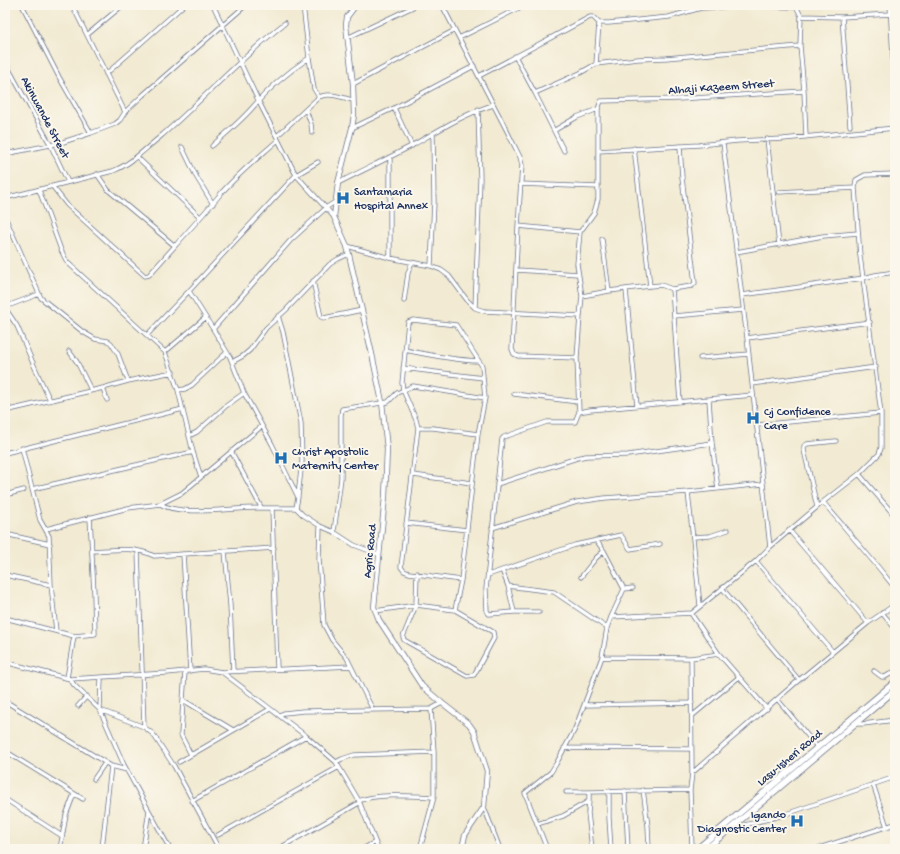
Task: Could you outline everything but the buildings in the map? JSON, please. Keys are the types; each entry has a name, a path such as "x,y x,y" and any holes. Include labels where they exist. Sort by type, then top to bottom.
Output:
{"main road":[{"name":"Lasu-Isheri Road","path":"706,849 732,828 895,682"},
{"name":"Lasu-Isheri Road","path":"697,849 820,749 855,724 895,690"}],"street":[{"path":"22,5 59,77 91,133"},
{"path":"72,5 125,112"},
{"path":"87,35 123,5"},
{"path":"106,74 184,5"},
{"path":"213,5 258,100 296,175 327,207 334,217"},
{"path":"6,153 60,143 115,124 120,120 125,112 246,5"},
{"path":"303,5 314,89 320,97"},
{"path":"334,217 338,183 352,128 353,84 346,26 347,17 356,5"},
{"path":"347,38 417,5"},
{"path":"442,5 520,157 522,164 512,349 514,354 518,356 577,358"},
{"path":"460,38 525,5"},
{"path":"890,5 895,93"},
{"path":"479,76 590,17 593,17 599,23 609,24 669,17 701,8 796,6 801,16 800,46 806,137"},
{"path":"801,16 842,17 890,14"},
{"path":"842,17 850,126"},
{"path":"5,198 113,171 137,157 180,120 241,62 285,23"},
{"path":"596,64 599,23"},
{"path":"353,84 455,30"},
{"path":"536,92 580,73 596,64 638,59 666,58 800,46"},
{"path":"515,56 536,92 564,151"},
{"path":"212,146 253,108 258,100 277,82 309,58"},
{"name":"Akinwande Street","path":"5,62 50,144 68,182"},
{"path":"352,128 474,66"},
{"name":"Alhaji Kazeem Street","path":"554,130 577,117 598,108 602,101 607,100 679,99 804,91"},
{"path":"53,187 67,205 145,276 149,275 213,204 218,196 320,97 329,95 353,100"},
{"path":"338,183 412,146 452,122 478,109 493,104"},
{"path":"394,108 412,146"},
{"path":"539,612 488,613 486,605 492,528 502,439 547,422 572,423 576,420 579,412 577,358 582,296 577,264 580,232 595,210 598,188 598,108"},
{"path":"475,308 480,179 478,109"},
{"path":"306,110 311,124 312,133"},
{"path":"598,151 806,137 895,128"},
{"path":"431,266 434,202 433,134"},
{"path":"767,140 779,244"},
{"path":"723,143 749,354 770,547"},
{"path":"182,146 197,178 213,204"},
{"path":"582,296 650,286 661,286 672,289 692,286 695,283 682,178 680,146"},
{"path":"634,148 650,286"},
{"path":"137,157 200,217"},
{"path":"390,157 390,258"},
{"path":"147,335 296,175 318,162"},
{"path":"97,174 108,190 174,246"},
{"path":"611,617 692,613 756,561 822,502 859,474 880,451 881,413 858,233 855,188 856,180 865,175 895,174"},
{"path":"520,184 598,188"},
{"path":"779,192 855,188"},
{"path":"39,190 61,250 68,262 165,352 173,372 193,452 201,477"},
{"path":"213,329 290,241 327,207 335,202"},
{"path":"5,216 39,294 46,304 83,332 95,339 108,341 111,343 118,354 128,381"},
{"name":"Agric Road","path":"334,217 347,246 362,310 382,402 388,456 378,554 374,602 375,611 379,620 422,686 469,724 474,731 487,771 484,807 465,835 462,849"},
{"path":"518,226 580,232"},
{"path":"736,252 823,236 858,233"},
{"path":"602,239 609,291"},
{"path":"347,246 390,258 431,266 441,270 449,276 475,308 484,311 515,314 580,316"},
{"path":"232,362 250,350 259,336 330,264 349,254"},
{"path":"404,301 408,273 412,262"},
{"path":"517,270 578,274"},
{"path":"742,294 864,278 895,272"},
{"path":"313,281 321,317 324,318 362,310"},
{"path":"672,289 680,402"},
{"path":"626,290 637,406"},
{"path":"189,291 232,362 244,393 272,444 298,497"},
{"path":"39,294 5,307 17,326 50,400"},
{"path":"674,316 743,310"},
{"path":"278,316 283,332 301,423 302,461 296,508"},
{"path":"165,352 205,318"},
{"path":"455,610 461,580 478,434 485,398 482,366 456,325 413,320 408,322 402,383 403,390 418,428 401,568 404,571 461,580"},
{"path":"747,338 870,322"},
{"path":"405,350 439,357 478,361"},
{"path":"69,351 77,362 91,390"},
{"path":"178,390 185,389 192,385 226,353"},
{"path":"700,358 749,354"},
{"path":"752,384 876,367"},
{"path":"403,368 483,378"},
{"path":"5,411 128,381 173,372"},
{"path":"334,532 341,478 341,412 345,408 388,402 397,393 413,386 485,398"},
{"path":"103,388 107,400"},
{"path":"189,436 197,432 226,406 244,393"},
{"path":"514,394 578,402"},
{"path":"579,412 753,395"},
{"path":"5,400 10,410"},
{"path":"710,400 712,443 718,489"},
{"path":"5,453 183,409"},
{"path":"757,425 881,413"},
{"path":"46,529 128,508 160,504 182,493 262,426"},
{"path":"418,428 433,428 478,434"},
{"path":"817,507 804,446 807,444 836,441"},
{"path":"497,484 586,456 628,455 712,443"},
{"path":"22,448 40,520 49,536 51,586 56,631"},
{"path":"231,451 261,508"},
{"path":"32,489 193,452"},
{"path":"859,474 895,516"},
{"path":"413,475 472,483"},
{"path":"492,528 576,502 605,498 688,492 763,484"},
{"path":"5,495 24,490"},
{"path":"688,492 700,605"},
{"path":"822,502 895,588"},
{"path":"160,504 173,509 205,510 296,508 303,515 320,526 334,532 354,545 378,554"},
{"path":"272,508 277,669"},
{"path":"5,618 74,636 95,634 90,517"},
{"path":"406,523 467,530"},
{"path":"320,526 319,559 324,625 332,640 347,658 373,710"},
{"path":"693,537 710,536 728,530"},
{"path":"789,530 868,623"},
{"path":"5,534 50,544"},
{"path":"488,575 551,553 596,540 621,535 630,549 660,544"},
{"path":"596,540 604,551 624,589"},
{"path":"92,551 128,549 146,552 154,556 274,548"},
{"path":"138,551 144,727"},
{"path":"225,551 230,605 233,671"},
{"path":"581,578 596,558 604,551"},
{"path":"183,554 187,672 183,700 181,735 191,755"},
{"path":"756,561 833,652"},
{"path":"502,570 508,586 514,612"},
{"path":"375,611 416,605 455,610 487,628 494,634 494,638 474,675 466,676 408,644 404,640 403,637 416,605 417,573"},
{"path":"5,575 51,586"},
{"path":"508,586 554,592 608,628"},
{"path":"624,589 633,588"},
{"path":"722,588 799,680"},
{"path":"547,849 536,824 525,792 551,772 575,729 602,657 611,617 624,589"},
{"path":"692,773 778,700 799,680 895,602"},
{"path":"692,613 719,654 767,709"},
{"path":"882,613 895,628"},
{"path":"68,679 74,636"},
{"path":"602,657 691,658 719,654"},
{"path":"691,658 692,773 690,790 692,849"},
{"path":"5,662 68,679 204,670 222,672 351,666"},
{"path":"874,671 882,677 885,677 895,670"},
{"path":"222,672 306,736 336,762 359,802 378,849"},
{"path":"692,716 739,677"},
{"path":"100,710 101,678"},
{"path":"68,679 100,710 127,770 170,849"},
{"path":"78,706 87,696"},
{"path":"183,700 233,730"},
{"path":"778,700 820,749"},
{"path":"5,701 110,766 127,770"},
{"path":"279,715 303,711 431,709 442,703"},
{"path":"585,705 692,703"},
{"path":"178,762 270,709"},
{"path":"420,849 434,797 434,752 431,709"},
{"path":"100,710 144,727 153,734 174,766 192,802 219,849"},
{"path":"855,724 895,720"},
{"path":"192,802 306,736"},
{"path":"564,748 692,749"},
{"path":"5,751 83,799"},
{"path":"336,762 354,755 434,752"},
{"path":"94,780 105,763"},
{"path":"102,849 110,766"},
{"path":"218,836 339,767"},
{"path":"732,828 780,816 895,777"},
{"path":"873,784 887,827"},
{"path":"643,790 648,826 649,849"},
{"path":"566,792 690,790"},
{"path":"609,791 611,849"},
{"path":"625,791 628,849"},
{"path":"589,792 588,813 592,849"},
{"path":"60,849 66,815 74,794"},
{"path":"278,849 364,798 398,796 434,797"},
{"path":"5,799 62,836"},
{"path":"536,824 563,816 589,801"},
{"path":"484,807 500,849"},
{"path":"143,849 149,811"},
{"path":"816,849 895,824"},
{"path":"363,849 375,842"}],"place":[{"name":"Santamaria Hospital Annex","path":"343,198"},
{"name":"Cj Confidence Care","path":"753,418"},
{"name":"Christ Apostolic Maternity Center","path":"281,458"},
{"name":"Igando Diagnostic Center","path":"797,821"}]}
